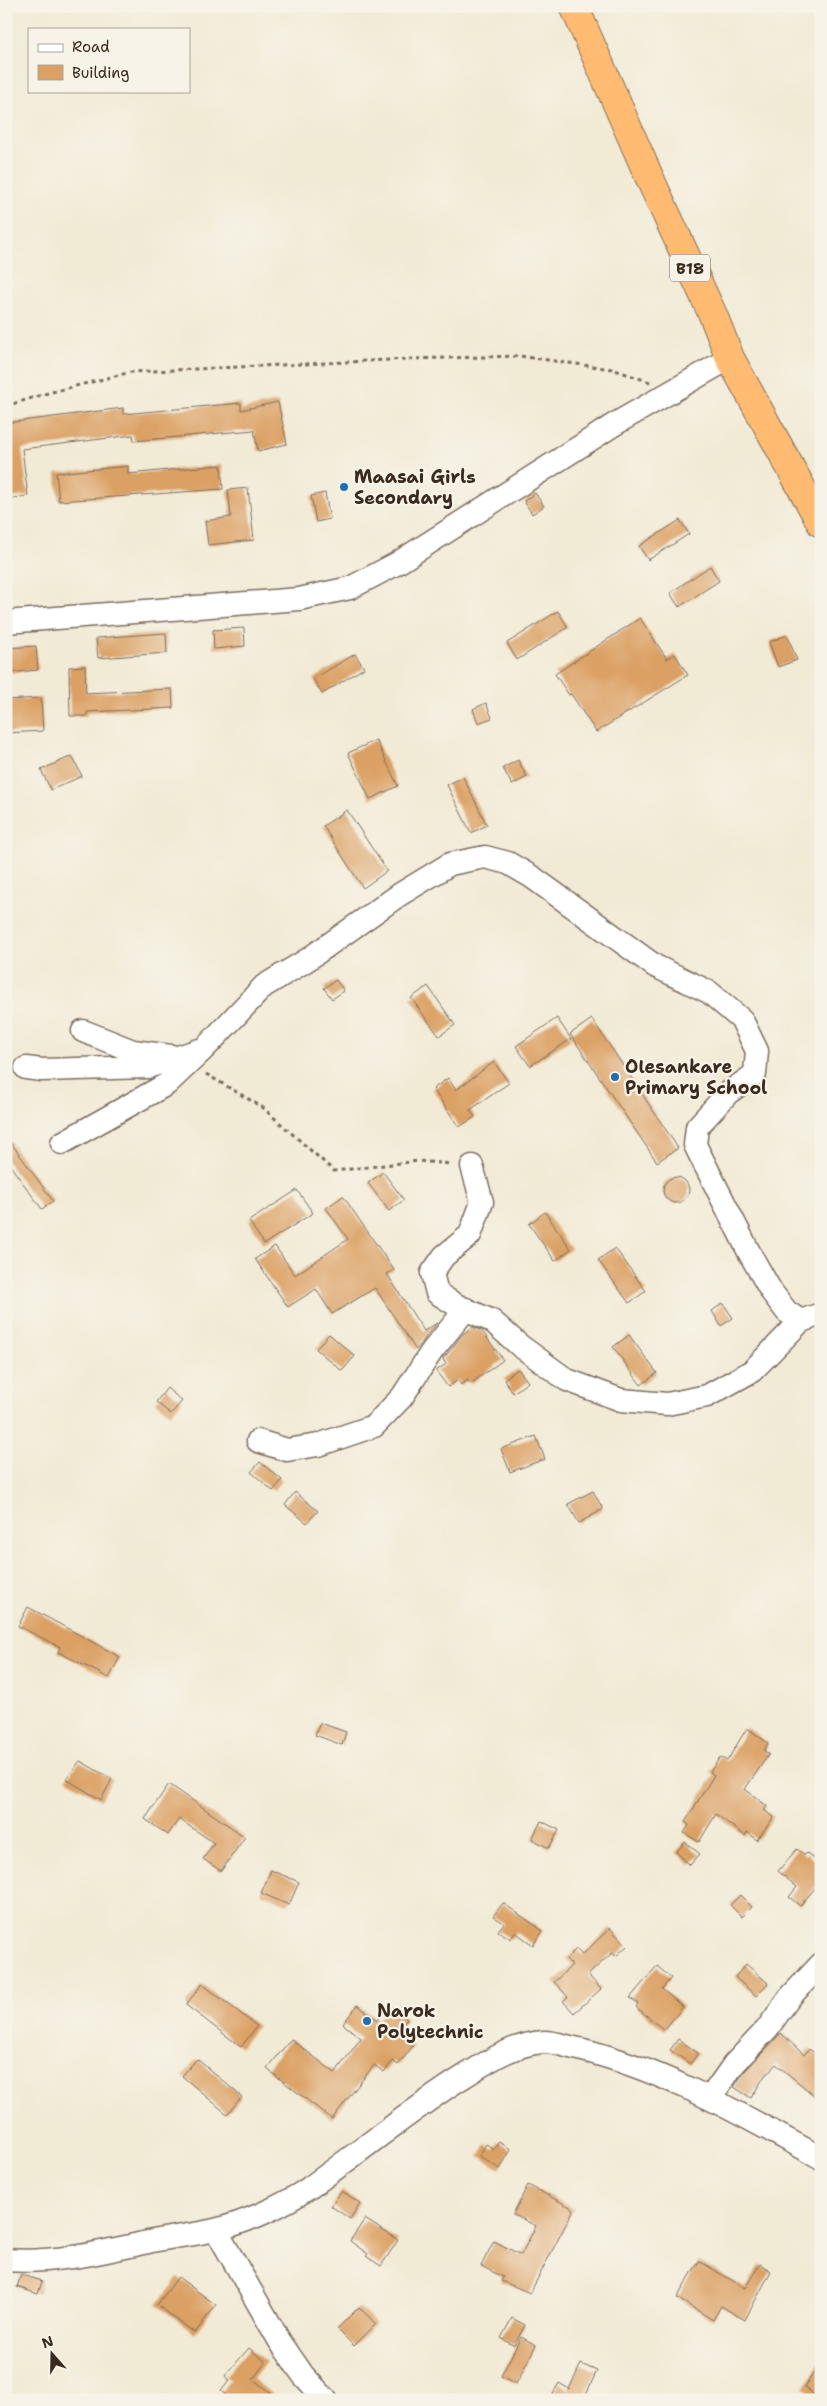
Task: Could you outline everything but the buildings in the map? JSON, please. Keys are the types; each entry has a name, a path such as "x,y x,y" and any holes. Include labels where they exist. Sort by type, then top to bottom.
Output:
{"highway":[{"name":"B18","path":"574,6 651,182 713,315 730,358 821,524"}],"street":[{"path":"6,622 299,599 350,588 396,564 607,429 730,358"},
{"path":"26,1068 42,1070 148,1068 180,1063 205,1048 264,986 307,960 400,895 441,869 450,864 485,857 508,863 564,898 655,966 709,992 742,1020 757,1051 755,1074 728,1093 697,1127 695,1146 771,1291 787,1312 811,1317"},
{"path":"83,1031 133,1051 180,1063"},
{"path":"62,1143 167,1084 180,1063"},
{"path":"472,1166 482,1202 470,1235 444,1256 432,1274 437,1293 492,1321 519,1345 567,1380 621,1400 667,1404 707,1396 752,1371 811,1317"},
{"path":"258,1441 287,1450 318,1445 374,1426 402,1397 432,1351 466,1309"},
{"path":"710,2098 734,2064 767,2029 790,1997 821,1964"},
{"path":"6,2260 28,2262 61,2258 216,2230 281,2204 308,2189 448,2087 510,2050 528,2044 546,2042 600,2054 710,2098 821,2158"},
{"path":"216,2230 279,2340 303,2374 326,2400"}],"path":[{"path":"6,406 48,392 131,372 520,356 612,369 675,390"},
{"path":"180,1063 212,1075 262,1107 334,1171 418,1161 472,1166"}],"place":[{"name":"Maasai Girls Secondary","path":"344,487"},
{"name":"Olesankare Primary School","path":"615,1077"},
{"name":"Narok Polytechnic","path":"367,2021"}]}
